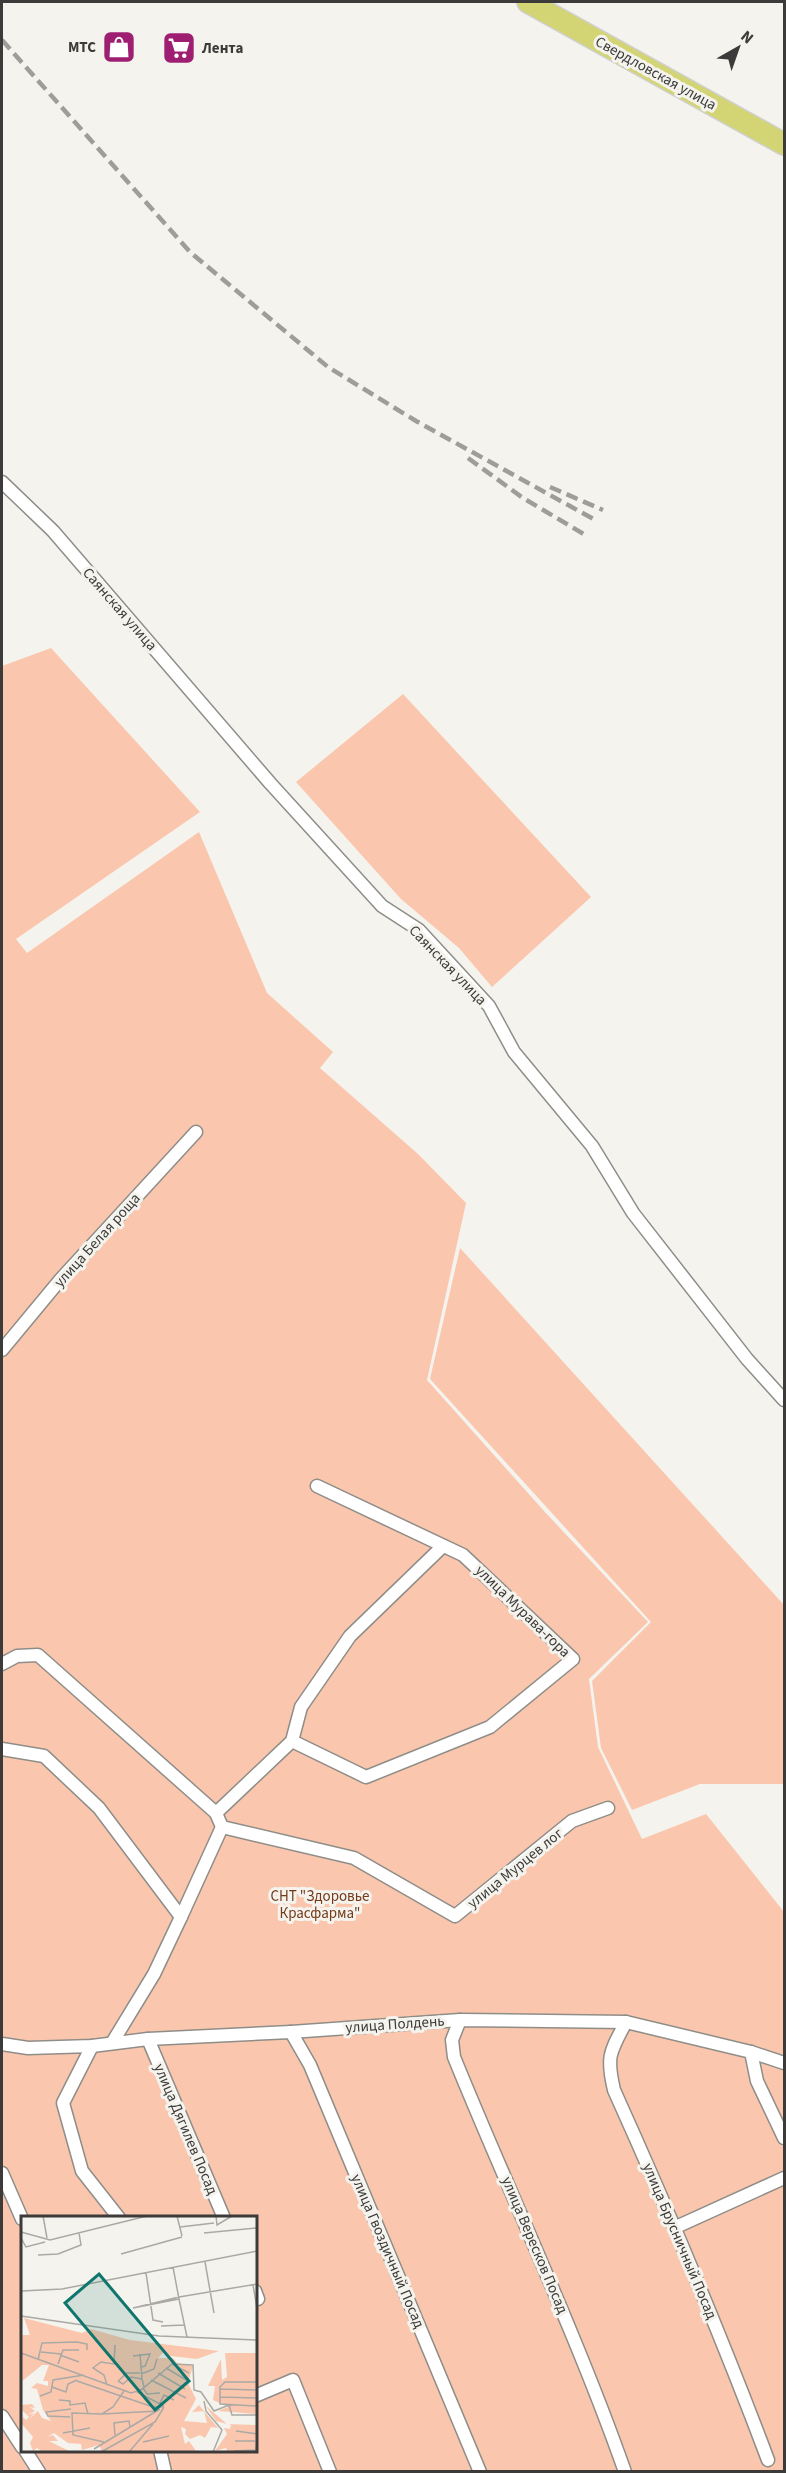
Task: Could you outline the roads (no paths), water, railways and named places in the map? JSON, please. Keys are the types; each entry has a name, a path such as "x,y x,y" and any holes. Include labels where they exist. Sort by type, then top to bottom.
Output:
{"highway":[{"name":"Свердловская улица","path":"528,2 784,144"}],"street":[{"name":"Саянская улица","path":"2,482 53,531 270,783 382,906 419,930 489,1006 514,1052 592,1146 633,1213 747,1359 784,1400"},
{"name":"улица Белая роща","path":"2,1350 60,1280 196,1132"},
{"name":"улица Мурава-гора","path":"292,1741 366,1777 490,1727 573,1659 463,1555 317,1486"},
{"path":"216,1812 292,1741 301,1707 350,1636 443,1546"},
{"path":"2,1664 17,1656 38,1655 216,1812 222,1827 154,1974 112,2043"},
{"path":"2,1749 44,1756 99,1808 181,1917"},
{"name":"улица Мурцев лог","path":"222,1827 354,1858 455,1916 572,1821 608,1808"},
{"name":"улица Полдень","path":"2,2044 28,2048 92,2046 148,2039 460,2020 626,2022 751,2052 784,2063"},
{"name":"улица Вересков Посад","path":"460,2020 452,2040 454,2056 600,2400 625,2472"},
{"name":"улица Брусничный Посад","path":"626,2022 611,2049 608,2066 614,2090 676,2227 729,2356 768,2460"},
{"name":"улица Гвоздичный Посад","path":"291,2032 310,2065 480,2472"},
{"name":"улица Дягилев Посад","path":"148,2039 223,2216"},
{"path":"92,2046 63,2103 82,2170 117,2216"},
{"path":"751,2052 757,2081 784,2138"},
{"path":"2,2173 21,2217"},
{"path":"676,2227 784,2178"},
{"path":"256,2396 293,2380 330,2472"},
{"path":"2,2416 21,2444"},
{"path":"26,2452 39,2472"},
{"path":"160,2452 165,2472"}],"railway":[{"path":"2,40 190,252 328,367 416,421 597,521"},
{"path":"468,458 523,498 587,536"},
{"path":"550,487 603,510"}],"place":[{"name":"МТС","path":"119,47"},
{"name":"Лента","path":"179,48"}],"park label":[{"name":"СНТ \"Здоровье Красфарма\"","path":"320,1904"}]}
